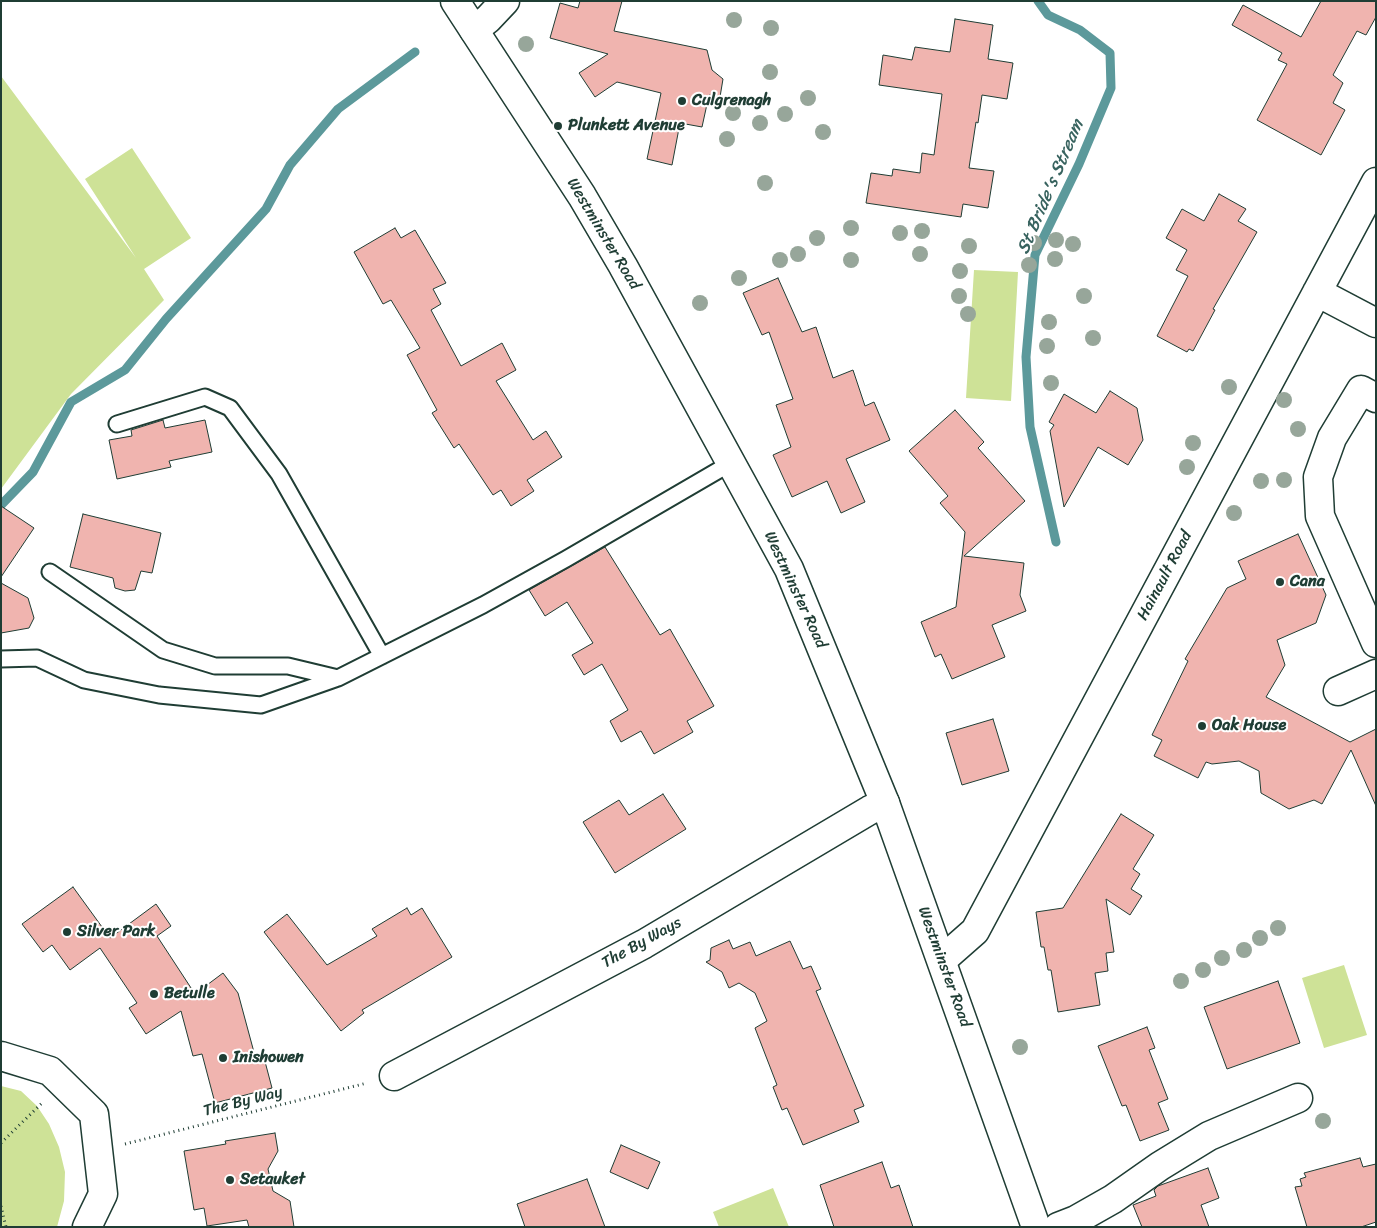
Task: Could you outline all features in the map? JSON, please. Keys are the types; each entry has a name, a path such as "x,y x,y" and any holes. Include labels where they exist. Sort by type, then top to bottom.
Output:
{"street":[{"name":"Westminster Road","path":"455,1 582,196 624,266 789,569 886,803 1036,1227"},
{"path":"474,30 505,1"},
{"name":"Hainault Road","path":"942,960 975,931 1376,182"},
{"path":"1317,292 1376,323"},
{"path":"1376,398 1361,390 1332,438 1318,477 1320,516 1376,643"},
{"path":"1338,691 1376,674"},
{"name":"The By Ways","path":"394,1076 644,944 886,803"},
{"path":"1,1056 50,1071 94,1114 103,1194 87,1227"},
{"path":"1058,1227 1076,1220 1113,1199 1160,1166 1209,1136 1298,1098"}],"lane":[{"path":"117,424 206,396 230,408 279,474 382,656"},
{"path":"1,659 37,658 84,680 159,695 261,705 338,678 382,656 566,559 731,463"},
{"path":"50,572 163,650 216,666 288,666 338,678"}],"path":[{"name":"The By Way","path":"98,1151 394,1076"},
{"path":"1,1143 63,1084"},
{"path":"1,1206 6,1227"}],"green space":[{"path":"1,76 136,258 85,179 132,148 191,238 144,269 164,300 71,394 1,489"},
{"path":"974,270 1018,272 1011,401 966,398"},
{"path":"1344,965 1367,1035 1324,1048 1302,978"},
{"path":"1,1086 21,1091 37,1106 49,1124 59,1147 65,1172 64,1201 57,1227 1,1227"},
{"path":"773,1188 789,1227 719,1227 713,1212"}],"building":[{"name":"Culgrenagh","path":"580,1 622,1 614,31 707,50 712,70 723,79 720,97 709,95 702,127 680,123 672,165 647,159 661,93 617,82 595,97 579,73 608,54 550,38 560,3 578,8"},
{"path":"1321,1 1376,1 1376,17 1366,35 1357,31 1333,75 1343,83 1333,103 1345,110 1321,155 1257,120 1287,64 1278,60 1282,53 1232,25 1243,5 1301,37"},
{"path":"955,19 993,25 988,59 1013,63 1007,99 982,95 978,123 976,122 969,168 994,171 988,208 963,204 961,217 866,203 871,173 892,176 893,169 920,173 922,153 934,155 942,94 879,85 883,55 912,60 915,47 950,52"},
{"path":"1219,194 1246,209 1238,221 1257,232 1213,309 1215,310 1193,351 1189,349 1187,352 1157,336 1188,276 1176,270 1187,250 1166,238 1182,209 1204,221"},
{"path":"395,228 401,238 415,230 446,283 433,289 441,304 431,310 461,366 502,343 516,370 496,381 533,440 546,431 562,457 527,480 534,491 511,506 501,490 493,495 459,444 454,448 432,413 437,410 407,355 420,348 391,300 383,304 354,252"},
{"path":"778,278 802,332 816,327 833,378 853,370 865,406 874,402 890,440 846,459 865,502 841,513 827,481 792,497 773,455 791,447 776,405 793,399 769,332 762,335 743,293"},
{"path":"1110,391 1137,408 1143,440 1128,465 1098,447 1064,507 1050,431 1054,425 1049,422 1064,394 1096,413"},
{"path":"955,410 984,442 978,448 1025,501 964,556 1024,563 1020,595 1026,611 992,625 1005,657 952,679 941,654 935,657 921,622 956,607 965,532 940,503 948,496 909,451"},
{"path":"163,420 165,428 205,420 212,452 169,461 171,467 117,479 109,440 132,436 131,430"},
{"path":"1,506 34,528 1,577"},
{"path":"83,514 161,533 152,573 141,571 135,590 125,591 115,588 113,578 70,567"},
{"path":"1298,534 1326,595 1316,623 1277,640 1285,665 1266,697 1350,742 1376,729 1376,806 1351,750 1322,804 1314,800 1289,809 1261,793 1259,771 1239,761 1212,764 1206,762 1198,778 1154,756 1162,740 1152,735 1188,661 1185,659 1227,588 1246,579 1238,561"},
{"path":"605,547 660,635 670,629 714,706 687,721 693,732 654,754 641,731 621,742 610,721 628,710 602,664 584,675 572,655 593,643 567,602 545,616 529,590"},
{"path":"1,583 28,598 34,618 29,628 1,633"},
{"path":"993,719 1009,771 962,785 946,733"},
{"path":"663,794 686,829 615,873 583,822 619,800 629,815"},
{"path":"1121,814 1154,835 1133,869 1140,874 1131,889 1142,896 1130,915 1106,899 1114,952 1106,953 1108,971 1095,973 1100,1005 1058,1012 1051,970 1048,970 1044,947 1041,947 1036,912 1063,908"},
{"path":"73,887 110,938 156,904 171,926 157,936 195,994 223,973 238,993 255,1056 263,1054 272,1088 215,1103 202,1054 193,1056 181,1011 146,1034 129,1008 137,1003 100,948 70,970 52,945 43,952 22,924"},
{"path":"407,908 411,915 422,908 452,957 362,1010 364,1013 341,1031 264,932 287,914 327,965 377,936 372,929"},
{"path":"729,940 733,949 750,942 756,956 790,941 803,969 811,966 821,989 816,991 864,1106 854,1110 859,1122 803,1145 787,1108 782,1110 773,1087 777,1085 755,1028 767,1021 755,993 739,983 729,988 722,972 706,962 710,960 711,948"},
{"path":"1278,981 1300,1043 1227,1069 1204,1007"},
{"path":"1147,1027 1155,1048 1149,1050 1168,1099 1158,1103 1169,1130 1140,1141 1126,1105 1122,1106 1098,1046"},
{"name":"Setauket","path":"275,1133 278,1151 268,1169 273,1191 290,1201 294,1227 249,1227 247,1220 207,1226 204,1208 194,1210 184,1151 226,1144 225,1141"},
{"path":"621,1145 660,1162 648,1189 610,1172"},
{"path":"1360,1158 1363,1167 1376,1164 1376,1222 1361,1227 1307,1227 1295,1187 1302,1186 1300,1179 1306,1177 1304,1173"},
{"path":"882,1162 891,1188 899,1185 913,1227 834,1227 820,1185"},
{"path":"1208,1168 1219,1198 1201,1205 1209,1227 1142,1227 1133,1205 1156,1196 1154,1190 1158,1186"},
{"path":"587,1179 605,1227 525,1227 517,1204"}],"waterway":[{"name":"St Bride's Stream","path":"1038,1 1048,15 1080,30 1110,53 1111,88 1079,164 1035,255 1026,357 1030,427 1056,542"},
{"path":"1,505 33,472 71,402 125,370 166,319 266,209 290,165 338,109 415,52"}],"place":[{"name":"Culgrenagh","path":"682,101"},
{"name":"Plunkett Avenue","path":"558,126"},
{"name":"Cana","path":"1280,582"},
{"name":"Oak House","path":"1202,726"},
{"name":"Silver Park","path":"67,932"},
{"name":"Betulle","path":"154,994"},
{"name":"Inishowen","path":"223,1058"},
{"name":"Setauket","path":"230,1180"}]}
